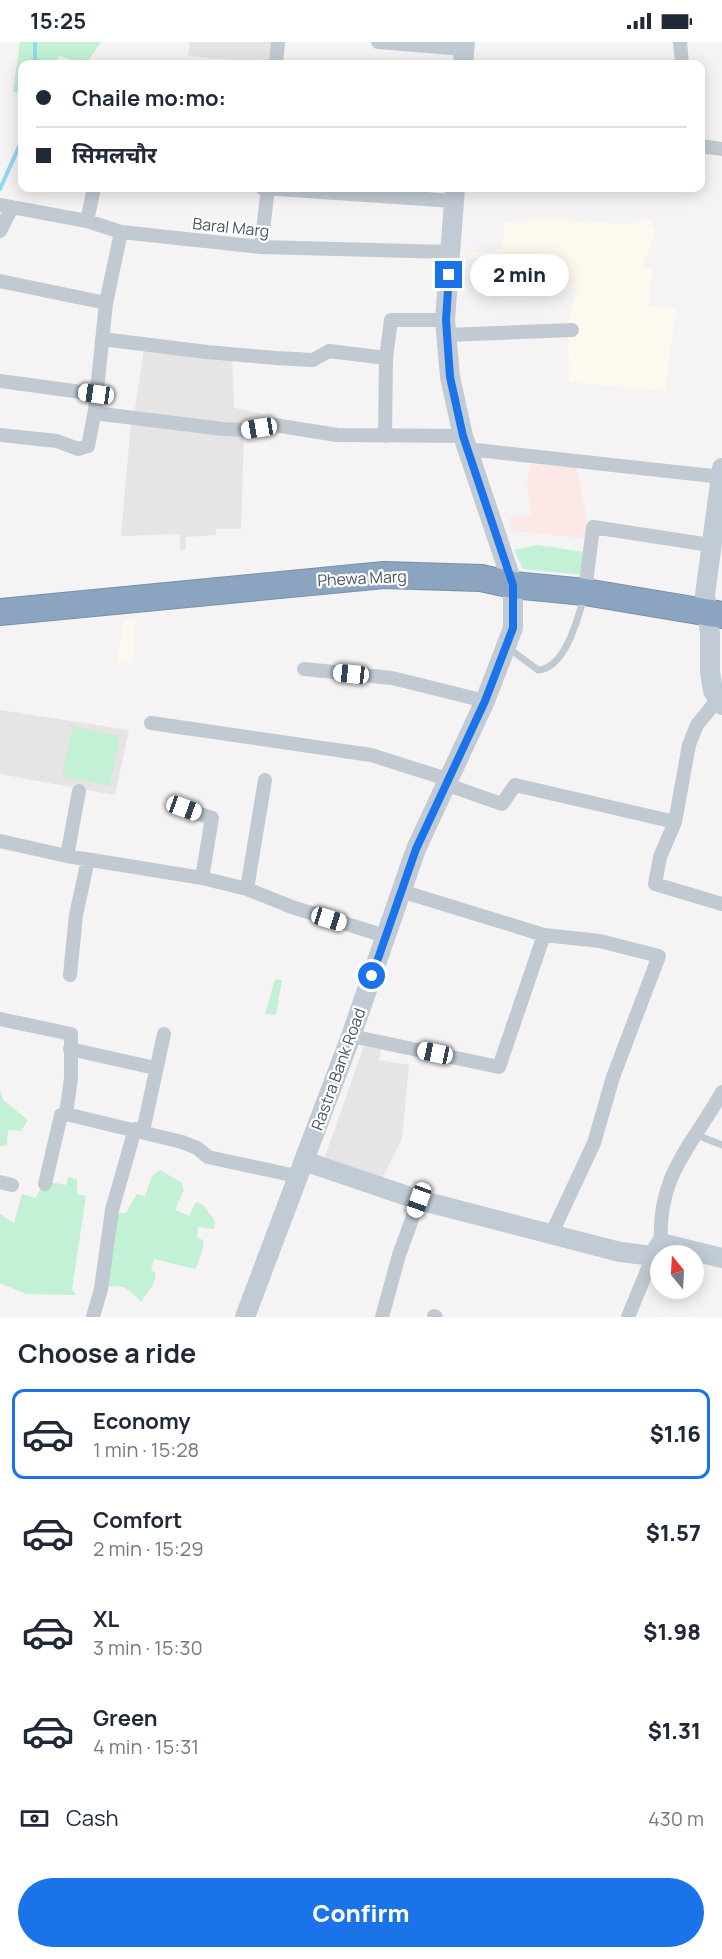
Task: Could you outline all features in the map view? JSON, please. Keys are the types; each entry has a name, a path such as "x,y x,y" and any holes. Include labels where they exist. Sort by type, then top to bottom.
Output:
{"highway":[{"name":"Phewa Marg","path":"0,612 384,575 481,578 513,585 585,592 714,614"}],"main road":[{"name":"Rastra Bank Road","path":"245,1317 351,1036 401,891 446,782 485,701 513,628 513,585 465,442 450,377 446,328 454,194"},
{"path":"720,702 713,691 710,672 710,634 714,614 710,545 722,474"},
{"path":"300,1168 620,1252 650,1250"},
{"path":"704,1256 722,1258"}],"street":[{"path":"276,60 278,42"},
{"path":"378,42 464,52"},
{"path":"680,42 682,60"},
{"path":"705,147 722,149"},
{"path":"87,221 93,192"},
{"path":"261,247 266,192"},
{"path":"391,192 454,194"},
{"path":"0,231 6,206"},
{"name":"Baral Marg","path":"6,206 87,221 121,232 261,247 450,252"},
{"path":"0,435 57,441 78,449 88,446 95,410 106,303 121,232"},
{"path":"0,281 106,303"},
{"path":"385,436 386,358 392,320 446,328 572,330"},
{"path":"102,339 264,357 314,360 329,351 386,358"},
{"path":"0,381 96,394"},
{"path":"95,410 102,414 223,429 244,430 274,426 337,435 465,442 722,474"},
{"path":"585,592 593,527 710,545"},
{"path":"304,669 392,678 485,701"},
{"path":"720,702 697,725 688,745 675,822 660,857 655,884 722,904"},
{"path":"151,723 371,755 502,804 514,785 675,822"},
{"path":"247,889 265,780"},
{"path":"67,856 79,791"},
{"path":"184,808 212,818 202,878"},
{"path":"0,841 88,860 202,878 247,889 292,907 386,936"},
{"path":"70,975 76,915 88,860"},
{"path":"401,891 544,935 600,941 659,956 613,1077 594,1143 551,1235"},
{"path":"351,1036 499,1066 544,935"},
{"path":"0,1019 71,1034 71,1077 66,1113"},
{"path":"93,1317 101,1289 112,1210 139,1130 164,1034"},
{"path":"70,1049 154,1068"},
{"path":"657,1245 664,1190 694,1134 718,1109 722,1092"},
{"path":"45,1184 61,1116 66,1113 139,1130 197,1148 208,1157 300,1168"},
{"path":"382,1317 399,1255 419,1200"},
{"path":"628,1317 650,1265"}],"lane":[{"path":"507,647 538,670 547,668 571,639 585,592"},
{"path":"694,1134 722,1145"}],"shaded area":[{"path":"190,42 274,42 272,60 188,56"},
{"path":"649,219 656,232 642,266 652,268 649,306 676,309 665,391 569,382 568,323 577,287 533,297 508,293 511,257 469,258 470,252 493,252 502,249 505,222 550,220 623,224"},
{"path":"144,349 232,355 234,408 259,413 268,418 263,424 248,428 134,415"},
{"path":"131,422 244,435 241,529 216,529 216,535 186,537 186,549 180,550 180,534 121,536"},
{"path":"530,464 577,467 586,516 585,538 511,531 510,517 531,515 527,484"},
{"path":"135,620 132,663 117,662 124,621"},
{"path":"0,710 129,730 115,795 0,774"},
{"path":"364,1046 381,1049 379,1060 409,1065 402,1139 380,1183 324,1159"}],"green space":[{"path":"20,42 101,42 89,60 72,60 59,56 57,60 18,60 18,93 13,92"},
{"path":"537,545 585,552 583,575 523,569 514,550"},
{"path":"73,726 120,736 110,786 62,776"},
{"path":"275,979 282,980 276,1015 265,1014"},
{"path":"0,1090 3,1100 28,1120 21,1131 8,1130 7,1145 0,1146"},
{"path":"160,1170 182,1183 184,1190 175,1210 189,1216 196,1202 203,1205 215,1221 214,1229 198,1227 197,1237 204,1241 195,1269 154,1259 151,1270 156,1274 153,1285 141,1302 124,1287 114,1286 101,1289 116,1212 126,1213 137,1194 145,1196 152,1176"},
{"path":"68,1177 77,1179 77,1194 86,1196 72,1289 76,1295 26,1294 0,1283 0,1214 14,1223 22,1194 36,1198 44,1186 52,1183 66,1185"}],"waterway":[{"path":"35,42 35,60"},
{"path":"0,189 18,149"}],"route":[{"path":"372,976 416,849 501,665 513,628 515,596 513,585 457,417 450,377 446,320 449,275"}]}
